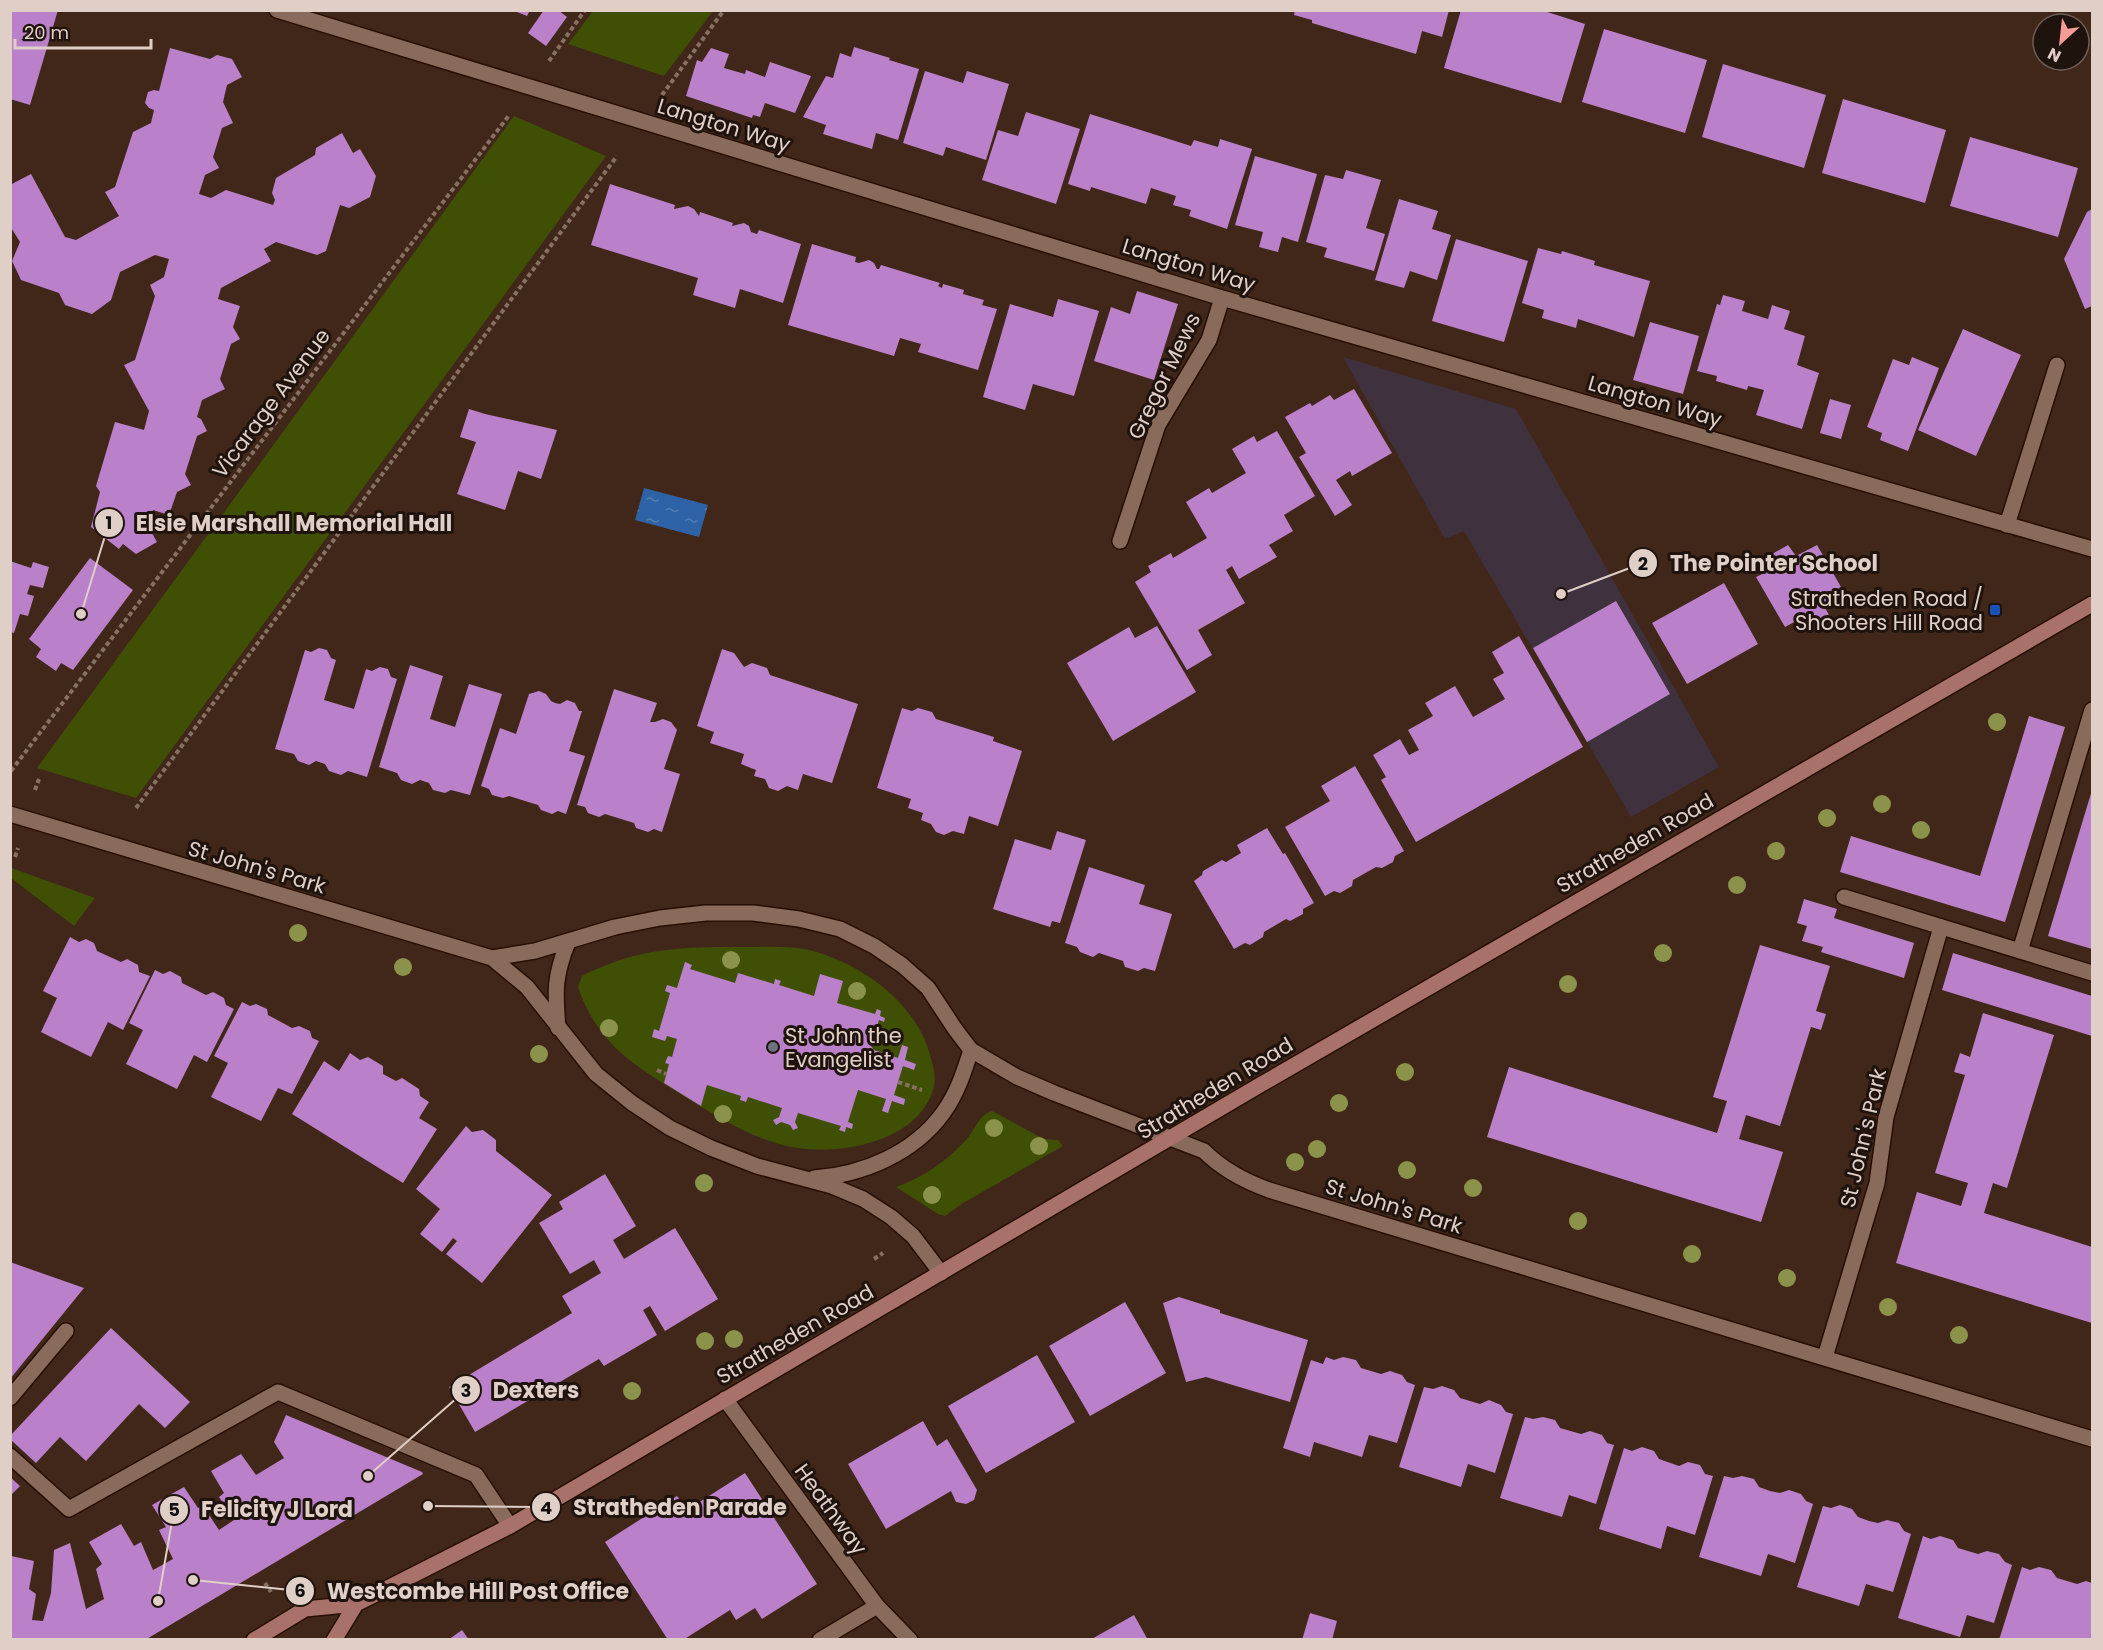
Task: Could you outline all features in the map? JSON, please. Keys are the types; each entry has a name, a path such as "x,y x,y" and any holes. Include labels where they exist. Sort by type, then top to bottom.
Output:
{"main road":[{"name":"Stratheden Road","path":"254,1640 305,1609 356,1604 510,1526 1685,838 2092,604"},
{"path":"334,1640 356,1604"}],"street":[{"name":"Langton Way","path":"277,10 1222,298 2092,549"},
{"name":"Gregor Mews","path":"1120,541 1158,425 1209,340 1222,298"},
{"path":"2007,525 2057,365"},
{"path":"2020,951 2092,710"},
{"name":"St John's Park","path":"10,814 492,958 527,987 596,1074 632,1103 670,1128 711,1148 799,1179 832,1186 863,1199 891,1217 913,1236 941,1273"},
{"path":"1844,897 2092,973"},
{"name":"St John's Park","path":"492,958 535,951 615,927 660,918 706,913 753,913 799,919 840,928 874,946 902,965 928,988 971,1050 1017,1077 1053,1093 1204,1151 1215,1162 1242,1180 2092,1439"},
{"name":"St John's Park","path":"1825,1357 1877,1184 1886,1117 1941,927"},
{"path":"558,1028 554,990 558,967 568,942"},
{"name":"St John's Park","path":"799,1179 832,1177 863,1169 893,1156 920,1138 943,1114 961,1082 971,1050"},
{"path":"10,1398 66,1331"},
{"path":"10,1456 69,1509 278,1392 476,1475 510,1526"},
{"name":"Heathway","path":"725,1399 876,1606 909,1640"},
{"path":"820,1640 876,1606"}],"path":[{"path":"546,64 585,10"},
{"path":"658,100 723,10"},
{"name":"Vicarage Avenue","path":"11,771 512,111"},
{"path":"136,808 617,156"},
{"path":"657,1070 666,1074"}],"shaded area":[{"path":"1343,357 1516,409 1719,767 1631,817 1464,531 1445,539"}],"green space":[{"path":"593,11 713,11 664,76 568,44"},
{"path":"514,116 606,156 136,798 37,768"},
{"path":"11,868 95,898 74,926 11,878"},
{"path":"777,947 813,951 850,966 885,989 913,1019 930,1055 934,1086 925,1106 911,1122 892,1134 870,1143 846,1148 822,1150 799,1148 756,1136 690,1100 622,1054 597,1026 578,987 582,976 602,967 659,951"},
{"path":"992,1111 1044,1139 1058,1140 1063,1146 963,1203 945,1216 938,1214 896,1187 925,1174 950,1156 965,1141 983,1116"}],"water":[{"path":"644,488 708,505 699,537 635,520"}],"building":[{"path":"10,10 58,10 30,105 10,99"},
{"path":"512,10 530,10 527,16"},
{"path":"544,10 558,10 567,17 546,46 528,33"},
{"path":"1295,10 1449,10 1442,37 1422,31 1416,54 1312,23 1312,20 1294,15"},
{"path":"1461,10 1541,10 1585,24 1561,103 1444,68"},
{"path":"1604,29 1707,60 1685,133 1582,102"},
{"path":"854,47 919,69 898,140 876,133 872,149 823,134 826,125 803,117 826,76 833,78 840,53 851,57"},
{"path":"170,48 210,59 217,55 232,59 242,77 227,85 223,102 233,123 222,128 213,157 219,168 205,175 199,194 211,198 226,190 273,205 275,200 272,193 276,178 315,155 316,148 342,133 353,153 360,149 376,176 370,197 349,208 340,205 326,251 317,255 276,242 264,249 271,261 221,288 218,299 240,306 233,327 240,339 231,344 220,379 225,389 202,400 197,417 201,419 207,431 197,436 185,474 191,485 177,492 169,515 153,510 148,526 157,542 136,554 123,544 119,549 91,527 100,492 96,486 115,422 144,430 149,411 124,365 135,360 155,296 150,285 164,277 169,259 155,255 120,272 111,300 92,314 65,305 59,293 21,280 12,261 20,242 10,226 10,185 31,174 65,237 76,240 119,216 105,192 115,187 133,132 151,123 154,110 145,103 148,92 159,91"},
{"path":"711,48 729,54 724,68 745,74 746,70 765,77 770,62 811,76 795,113 765,103 760,117 753,115 752,118 686,96 697,60 702,62"},
{"path":"1723,64 1826,95 1804,168 1702,137"},
{"path":"925,71 963,83 967,71 1009,84 986,160 946,147 943,156 903,143"},
{"path":"1843,99 1946,130 1925,203 1822,173"},
{"path":"1026,112 1080,129 1056,204 982,180 998,130 1018,136"},
{"path":"1090,114 1191,146 1194,140 1218,147 1220,139 1252,149 1227,229 1189,216 1191,210 1173,205 1176,196 1151,188 1146,204 1091,187 1090,191 1068,184"},
{"path":"1970,137 2078,168 2058,237 1950,206"},
{"path":"1255,156 1317,174 1298,242 1282,237 1278,252 1259,247 1263,232 1235,225"},
{"path":"1346,170 1381,180 1366,228 1385,234 1374,271 1324,257 1327,248 1306,242 1325,175 1343,179"},
{"path":"610,184 675,205 674,209 688,206 694,209 699,216 700,212 733,223 732,226 744,223 749,226 751,232 757,234 759,230 801,244 783,303 740,289 735,308 693,295 698,278 591,245"},
{"path":"1399,199 1438,211 1432,229 1451,235 1437,280 1410,271 1404,288 1375,280"},
{"path":"2092,209 2092,306 2085,309 2064,259 2087,212"},
{"path":"1456,239 1528,261 1504,342 1432,321"},
{"path":"812,244 856,257 855,262 869,260 877,269 881,265 940,283 938,286 942,288 943,284 964,290 963,294 984,300 982,305 997,309 978,370 918,352 921,344 900,338 894,356 788,325"},
{"path":"1538,248 1561,254 1562,251 1595,261 1594,265 1650,281 1634,337 1578,319 1576,328 1542,318 1544,310 1522,303"},
{"path":"1137,291 1178,304 1154,380 1094,361 1111,307 1130,314"},
{"path":"1723,295 1745,301 1742,311 1768,319 1772,305 1790,311 1784,329 1805,336 1797,365 1819,373 1802,429 1756,415 1764,390 1748,386 1747,390 1716,381 1717,376 1697,371 1717,304 1720,305"},
{"path":"1058,299 1099,311 1074,396 1033,384 1025,410 983,397 1010,304 1053,317"},
{"path":"1650,322 1699,336 1683,394 1633,380"},
{"path":"1963,329 2021,355 1976,456 1918,430"},
{"path":"1912,357 1939,368 1908,451 1880,440 1882,433 1867,427 1893,359 1909,365"},
{"path":"1354,389 1392,453 1352,476 1350,471 1336,480 1352,505 1335,516 1299,457 1306,453 1285,417 1310,403 1312,406 1330,395 1334,400"},
{"path":"1830,399 1851,405 1841,439 1820,433"},
{"path":"469,409 557,430 541,479 518,471 505,510 457,494 476,442 460,437"},
{"path":"1277,431 1315,496 1284,515 1293,531 1269,545 1277,557 1239,579 1232,566 1226,570 1245,603 1198,630 1212,655 1187,670 1135,582 1151,572 1148,566 1171,553 1173,558 1207,538 1186,502 1209,488 1212,493 1246,473 1232,449 1254,436 1257,442"},
{"path":"1788,545 1796,556 1817,545 1845,594 1824,606 1829,615 1814,623 1809,614 1785,627 1756,577 1762,574 1756,563"},
{"path":"90,558 133,590 73,670 61,663 56,671 36,657 41,649 29,639"},
{"path":"10,561 31,568 33,562 49,567 43,588 30,585 27,594 34,596 28,616 20,614 14,633 10,632"},
{"path":"1724,583 1758,644 1687,684 1652,623"},
{"path":"1616,601 1670,694 1587,742 1533,648"},
{"path":"1157,626 1196,692 1113,741 1067,663 1129,627 1135,638"},
{"path":"1519,636 1583,747 1416,842 1381,780 1386,777 1373,755 1400,739 1409,755 1419,750 1408,730 1433,716 1425,703 1455,686 1473,717 1505,699 1493,679 1504,673 1492,652"},
{"path":"319,648 327,650 331,658 336,660 324,700 354,709 366,669 372,671 380,667 388,669 391,677 397,679 367,777 348,771 341,775 329,771 325,764 316,761 309,765 298,761 294,754 275,749 305,650 311,652"},
{"path":"722,649 734,653 744,667 752,663 767,668 770,675 858,704 832,783 803,774 798,790 787,786 778,791 769,788 765,779 754,776 756,770 741,764 744,754 710,743 714,732 697,726"},
{"path":"410,665 443,676 430,719 455,727 469,684 502,694 470,795 451,790 445,793 433,790 429,783 420,780 412,784 401,780 397,773 379,767"},
{"path":"614,689 657,703 650,722 663,719 671,722 677,730 664,769 680,774 662,832 654,829 648,832 636,828 634,823 605,814 599,817 588,813 585,807 577,805"},
{"path":"539,691 555,703 560,704 567,700 575,703 579,711 582,711 569,751 585,756 566,814 558,811 552,814 541,810 538,805 509,796 503,798 492,795 489,789 481,786 500,728 516,734 529,694"},
{"path":"902,708 912,711 918,708 932,712 936,719 994,737 993,741 1022,751 998,826 969,816 964,834 953,831 944,835 936,832 931,824 921,820 923,813 908,808 911,799 877,788"},
{"path":"2029,716 2065,727 2005,922 1840,872 1851,836 1980,876"},
{"path":"1355,766 1404,851 1395,856 1393,862 1382,868 1376,867 1353,880 1352,886 1340,893 1334,891 1325,896 1285,827 1330,801 1321,786"},
{"path":"2092,790 2092,949 2048,936"},
{"path":"1267,828 1283,854 1285,853 1314,903 1303,909 1303,914 1290,921 1286,919 1264,932 1263,937 1250,945 1245,943 1234,949 1194,881 1202,875 1203,871 1222,860 1226,862 1241,853 1237,845"},
{"path":"1057,831 1086,840 1060,923 1052,921 1050,927 993,909 1015,839 1051,850"},
{"path":"1089,867 1145,885 1139,904 1172,914 1155,971 1144,968 1138,971 1125,967 1123,961 1099,953 1093,957 1065,943"},
{"path":"1804,899 1837,909 1834,918 1914,943 1904,978 1821,952 1823,947 1802,941 1807,926 1797,923"},
{"path":"70,937 79,942 86,939 94,943 97,951 121,962 127,959 138,965 139,972 150,976 123,1030 108,1022 91,1057 41,1032 57,998 43,991"},
{"path":"1760,945 1830,966 1816,1011 1826,1014 1821,1030 1811,1027 1780,1126 1746,1115 1739,1139 1783,1152 1761,1222 1487,1137 1509,1067 1717,1133 1727,1101 1713,1097"},
{"path":"1953,953 2092,996 2092,1036 1942,990"},
{"name":"St John the Evangelist","path":"685,962 692,965 690,969 735,983 738,973 774,984 775,979 781,981 779,985 814,996 820,974 843,981 837,1003 875,1014 877,1009 881,1011 880,1016 885,1018 884,1022 879,1020 871,1046 874,1050 898,1058 902,1045 908,1047 905,1060 916,1064 914,1070 903,1066 894,1095 905,1099 904,1105 892,1101 888,1113 882,1111 886,1099 858,1090 848,1122 853,1124 852,1129 846,1127 845,1132 839,1130 841,1126 798,1113 795,1122 798,1128 793,1130 790,1125 781,1122 776,1125 773,1120 779,1117 782,1108 748,1097 746,1102 740,1100 741,1096 707,1085 701,1106 664,1083 669,1064 665,1063 668,1056 672,1057 677,1039 667,1036 665,1041 652,1037 654,1029 659,1031 670,993 665,991 667,985 677,988"},
{"path":"155,970 163,974 170,971 181,977 182,983 206,995 213,992 224,998 226,1005 234,1009 207,1062 194,1055 177,1089 126,1064 143,1030 129,1023"},
{"path":"242,1002 250,1006 256,1004 267,1009 268,1015 292,1028 299,1026 310,1031 312,1038 319,1041 292,1094 278,1088 261,1121 211,1097 228,1063 214,1056"},
{"path":"1983,1013 2054,1035 2007,1188 1993,1183 1984,1213 2092,1247 2092,1323 1896,1263 1917,1192 1961,1206 1968,1183 1935,1173 1965,1075 1954,1072 1960,1053 1970,1057"},
{"path":"350,1053 360,1060 368,1057 383,1066 383,1074 396,1081 402,1078 419,1089 420,1096 429,1102 419,1118 437,1129 403,1183 292,1114 324,1061 339,1071"},
{"path":"466,1126 472,1132 483,1130 496,1140 496,1151 552,1195 482,1283 446,1254 457,1241 453,1238 442,1252 420,1234 440,1209 416,1189"},
{"path":"605,1174 636,1226 613,1240 624,1259 675,1228 718,1299 665,1331 650,1306 643,1310 657,1335 604,1366 599,1359 475,1432 449,1387 572,1313 562,1296 601,1273 594,1260 570,1274 539,1223 563,1209 559,1202"},
{"path":"10,1262 84,1288 10,1379"},
{"path":"1179,1297 1220,1310 1220,1313 1308,1340 1290,1402 1206,1377 1186,1382 1163,1303"},
{"path":"1125,1302 1166,1373 1090,1416 1049,1346"},
{"path":"111,1328 190,1402 165,1428 139,1404 86,1461 60,1437 36,1463 10,1439 10,1436"},
{"path":"1037,1355 1075,1422 986,1473 948,1406"},
{"path":"1326,1357 1334,1360 1343,1357 1356,1360 1361,1368 1381,1374 1390,1371 1402,1375 1407,1382 1415,1385 1397,1443 1369,1435 1362,1457 1314,1442 1310,1457 1283,1448 1311,1360 1323,1364"},
{"path":"1442,1386 1454,1390 1460,1398 1480,1404 1489,1400 1513,1414 1495,1473 1468,1464 1461,1487 1399,1467 1424,1387 1433,1389"},
{"path":"286,1415 423,1474 145,1640 10,1640 11,1556 34,1561 29,1589 36,1594 32,1620 43,1621 51,1593 54,1550 70,1543 86,1609 104,1599 96,1569 102,1564 89,1542 121,1524 134,1546 141,1542 153,1570 173,1559 159,1530 166,1527 152,1505 184,1487 198,1508 203,1506 219,1530 234,1520 219,1497 224,1493 211,1471 241,1454 256,1475 284,1458 274,1442"},
{"path":"1525,1417 1555,1420 1560,1428 1581,1434 1590,1431 1602,1435 1607,1443 1614,1445 1596,1504 1569,1495 1562,1517 1500,1498"},
{"path":"923,1421 937,1446 947,1439 977,1490 974,1500 966,1504 956,1502 951,1491 886,1529 848,1464"},
{"path":"1642,1447 1654,1451 1659,1459 1679,1466 1688,1462 1700,1465 1705,1474 1713,1476 1695,1535 1667,1526 1661,1549 1599,1529 1624,1448 1632,1451"},
{"path":"745,1473 817,1584 762,1619 755,1608 736,1620 730,1610 683,1640 668,1640 605,1542 677,1496 687,1510"},
{"path":"1724,1476 1754,1479 1759,1487 1770,1491 1780,1493 1789,1490 1801,1494 1806,1501 1813,1504 1795,1563 1768,1554 1761,1576 1699,1557"},
{"path":"10,1477 20,1486 10,1496"},
{"path":"1840,1505 1852,1509 1858,1517 1869,1521 1878,1523 1887,1520 1899,1523 1904,1531 1911,1534 1893,1592 1866,1584 1859,1606 1797,1587 1823,1506 1831,1508"},
{"path":"1923,1536 1931,1539 1940,1536 1953,1540 1958,1548 1978,1554 1987,1551 1999,1554 2005,1562 2012,1565 1994,1623 1967,1615 1960,1637 1898,1618"},
{"path":"2022,1567 2030,1570 2039,1567 2051,1570 2057,1578 2077,1584 2086,1581 2092,1583 2092,1640 1999,1640"},
{"path":"1310,1613 1337,1621 1332,1640 1302,1640"},
{"path":"1134,1615 1148,1640 1090,1640"},
{"path":"462,1630 469,1640 448,1640"}],"place":[{"name":"The Pointer School","path":"1561,594"},
{"name":"Stratheden Road / Shooters Hill Road","path":"1995,610"},
{"name":"Elsie Marshall Memorial Hall","path":"81,614"},
{"name":"St John the Evangelist","path":"773,1047"},
{"name":"Dexters","path":"368,1476"},
{"name":"Stratheden Parade","path":"428,1506"},
{"name":"Westcombe Hill Post Office","path":"193,1580"},
{"name":"Felicity J Lord","path":"158,1601"}]}
